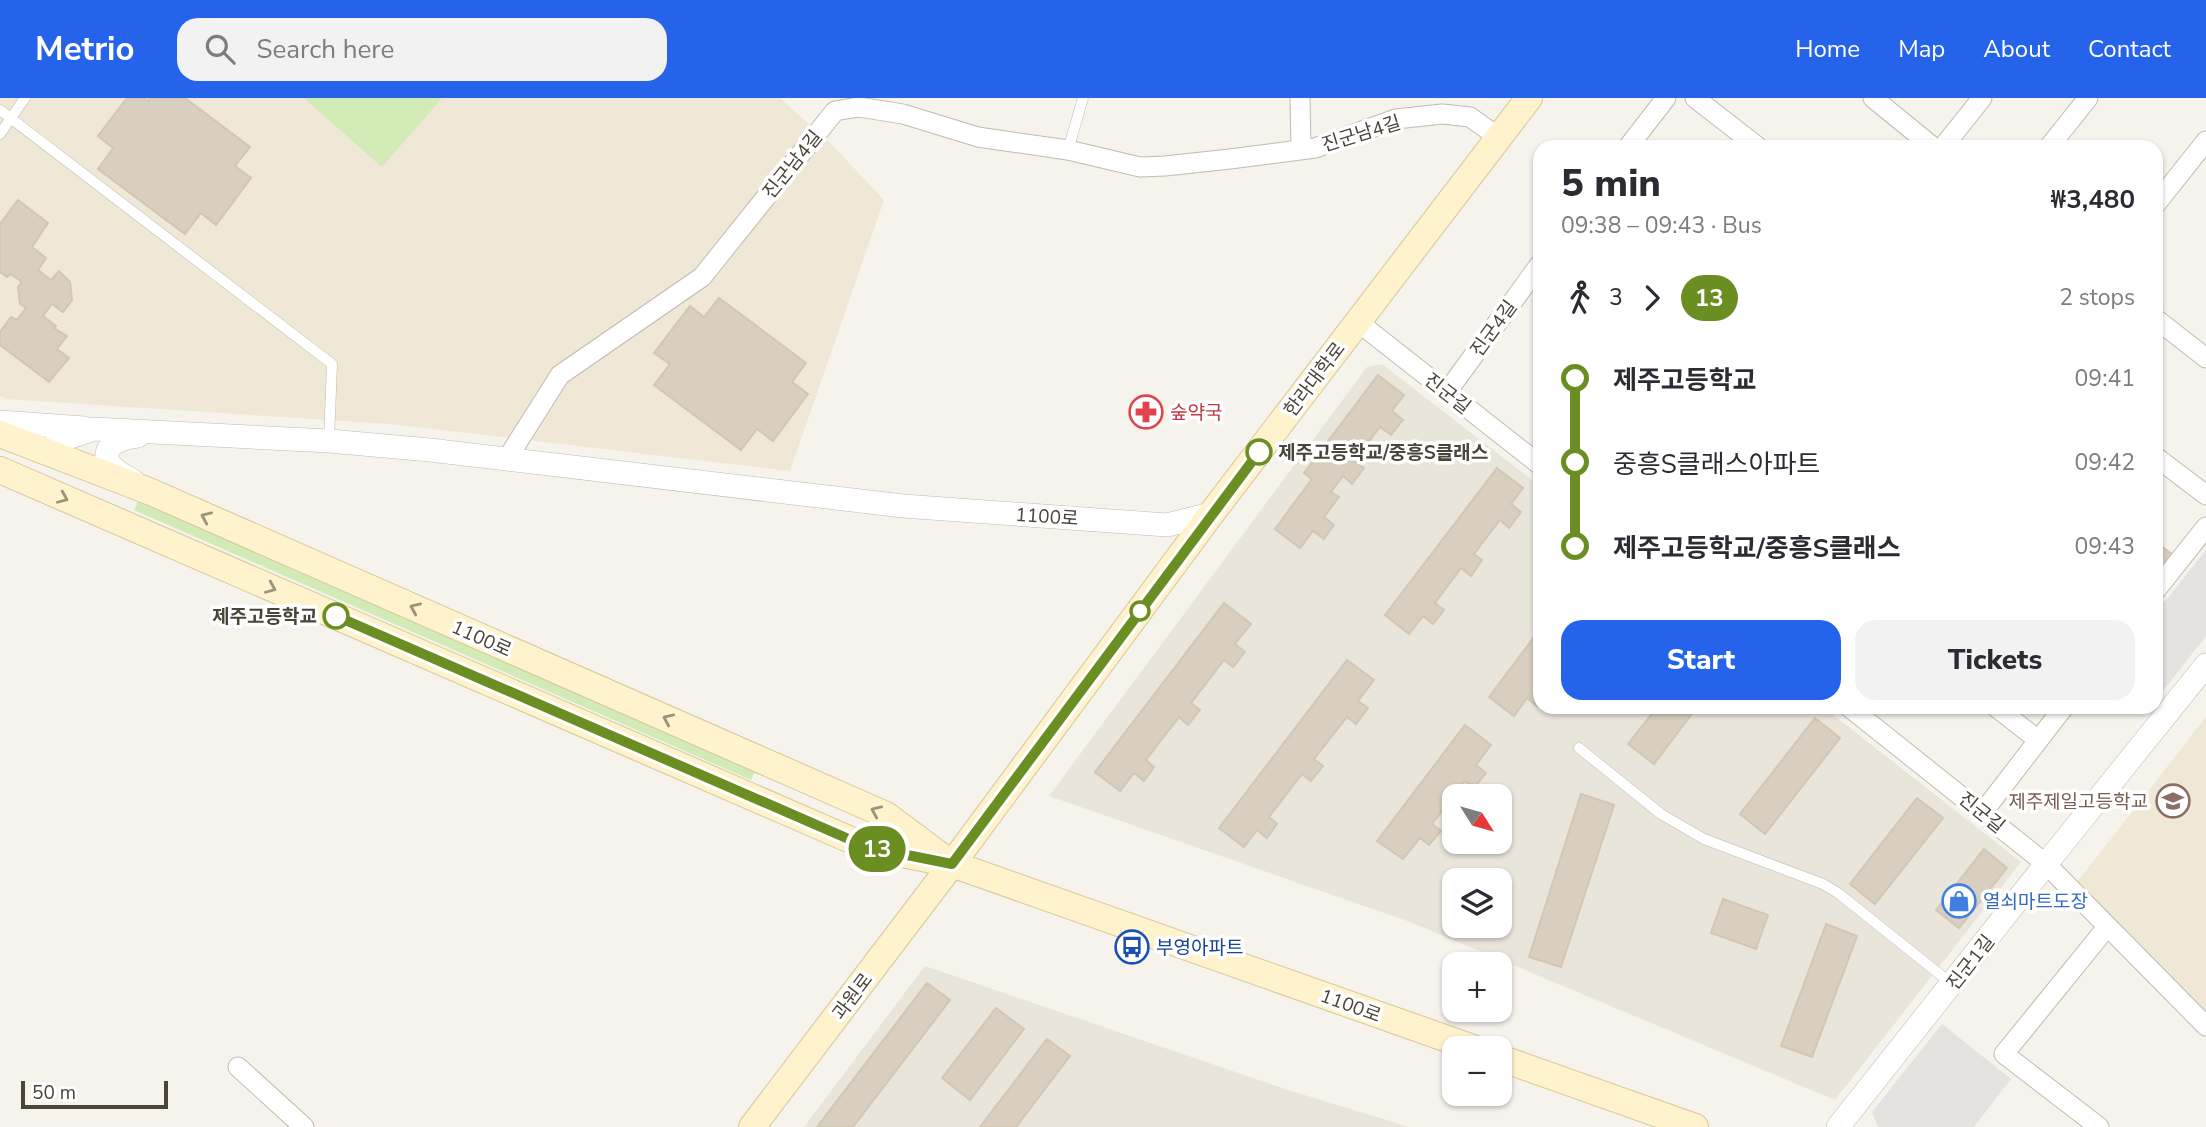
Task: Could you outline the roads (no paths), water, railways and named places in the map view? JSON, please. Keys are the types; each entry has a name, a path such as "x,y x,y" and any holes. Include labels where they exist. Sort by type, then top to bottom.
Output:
{"main road":[{"name":"한라대학로","path":"952,864 1211,514 1529,98"},
{"name":"1100로","path":"0,434 150,492 886,815 952,864"},
{"path":"32,484 45,452"},
{"name":"1100로","path":"0,470 867,847 952,864 1442,1037"},
{"name":"과원로","path":"752,1127 952,864"},
{"path":"1512,1062 1695,1127"}],"street":[{"name":"진군남4길","path":"1300,98 1301,149"},
{"path":"1633,140 1666,98"},
{"path":"1695,98 1749,140"},
{"path":"1873,98 1924,140"},
{"path":"1949,140 1982,98"},
{"path":"2055,140 2088,98"},
{"name":"진군남4길","path":"507,459 560,374 702,277 835,111 859,107 892,112 978,137 1068,150 1140,167 1315,148 1396,120 1442,114 1470,117 1498,137"},
{"path":"2163,195 2206,141"},
{"name":"진군4길","path":"1447,392 1533,274"},
{"name":"진군길","path":"1358,322 1533,458"},
{"path":"2163,323 2202,347"},
{"path":"0,422 172,432"},
{"path":"45,452 65,439 94,429"},
{"path":"150,492 115,470 108,462 109,450 122,438 172,432"},
{"name":"1100로","path":"172,432 329,440 903,506 1167,525 1211,514"},
{"path":"2163,462 2206,495"},
{"path":"2163,581 2206,527"},
{"name":"진군1길","path":"1838,1127 2206,665"},
{"name":"진군길","path":"1858,714 2046,864 2206,1026"},
{"path":"2005,714 2038,740"},
{"path":"1983,812 2058,714"},
{"path":"2099,1127 2004,1054 2107,927"},
{"path":"238,1067 304,1127"}],"lane":[{"path":"0,134 25,98"},
{"path":"1068,150 1083,98"},
{"path":"0,110 332,364 329,440"},
{"path":"1579,748 1661,814 1704,839 1823,884 1838,893 1952,984"}],"place":[{"name":"숲약국","path":"1146,412"},
{"name":"제주고등학교/중흥S클래스","path":"1259,452"},
{"name":"제주고등학교","path":"336,616"},
{"name":"제주제일고등학교","path":"2173,801"},
{"name":"열쇠마트도장","path":"1959,901"},
{"name":"부영아파트","path":"1132,947"}]}
